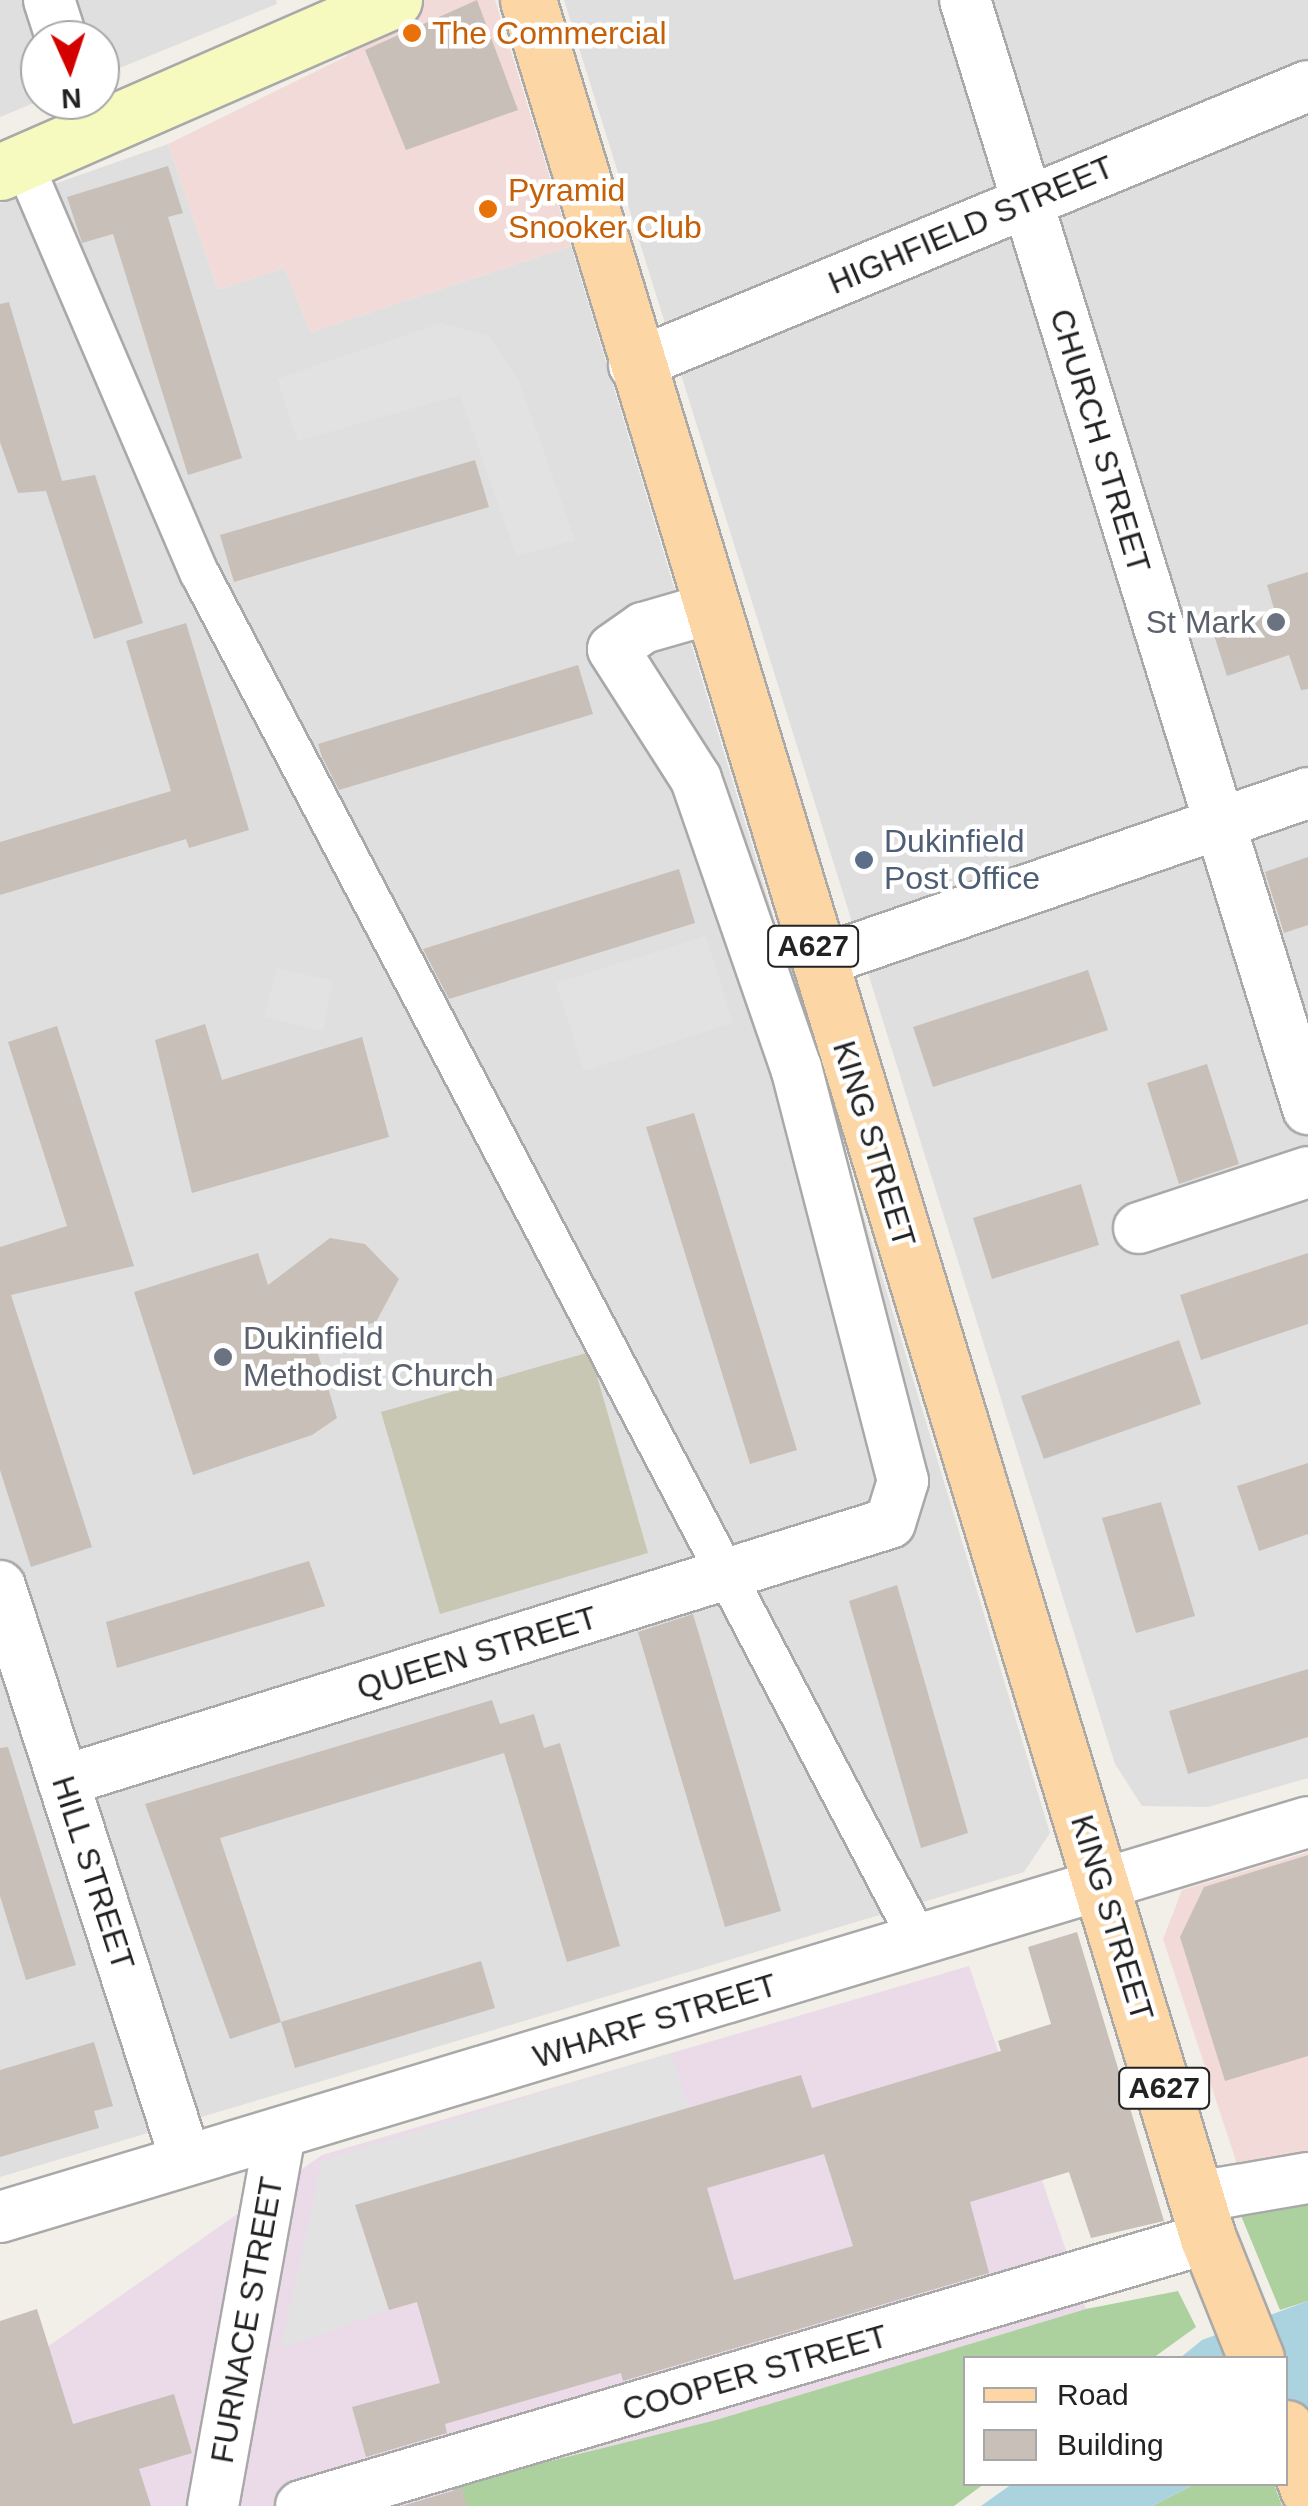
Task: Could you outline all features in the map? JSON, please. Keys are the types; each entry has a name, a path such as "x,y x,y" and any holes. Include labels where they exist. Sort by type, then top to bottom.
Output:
{"main road":[{"path":"120,102 316,16 394,0"},
{"name":"KING STREET","path":"528,0 634,365 1210,2240"},
{"path":"12,168 82,120"},
{"name":"A627","path":"1210,2240 1255,2356"}],"street":[{"name":"CHURCH STREET","path":"965,0 1308,1110"},
{"name":"HIGHFIELD STREET","path":"634,365 1308,86"},
{"path":"12,168 200,574 920,1943"},
{"name":"QUEEN STREET","path":"64,1780 890,1523 903,1481 796,1068 696,780 613,649 643,628 709,609"},
{"path":"818,962 1308,792"},
{"path":"1139,1228 1308,1172"},
{"name":"HILL STREET","path":"0,1586 186,2160"},
{"name":"WHARF STREET","path":"0,2217 1104,1890 1308,1822"},
{"name":"FURNACE STREET","path":"212,2506 280,2133"},
{"name":"COOPER STREET","path":"301,2506 1210,2240 1308,2178"}],"shaded area":[{"path":"0,0 276,0 277,4 120,68 120,20 20,20 20,109 0,117"},
{"path":"331,0 495,0 571,246 311,332 284,268 218,290 168,144 347,56"},
{"path":"564,0 1308,0 1308,1778 1208,1807 1142,1806 1115,1764"},
{"path":"168,144 218,290 284,268 311,332 571,246 1050,1833 1024,1872 0,2177 0,203"},
{"path":"441,323 489,336 519,381 575,540 516,556 460,395 298,441 277,379"},
{"path":"706,936 733,1023 584,1071 556,983"},
{"path":"277,968 333,981 323,1031 264,1017"},
{"path":"590,1352 648,1553 440,1614 381,1412"},
{"path":"1308,1852 1308,2156 1238,2167 1163,1939 1182,1890"},
{"path":"969,1966 1086,2309 716,2420 453,2485 457,2506 0,2506 0,2380 322,2155"},
{"path":"671,2053 690,2111 355,2205 389,2310 281,2348 322,2161"}],"green space":[{"path":"1308,2205 1308,2301 1280,2310 1239,2211"},
{"path":"1178,2291 1196,2327 1156,2356 963,2356 963,2486 981,2486 954,2506 457,2506 453,2485 716,2420 1086,2309"},
{"path":"1191,2486 1275,2486 1282,2506 1152,2506"}],"water":[{"path":"1308,2301 1308,2423 1288,2434 1288,2356 1182,2356 1202,2340"},
{"path":"1009,2486 1191,2486 1152,2506 981,2506"}],"building":[{"path":"477,0 518,110 406,150 365,50"},
{"path":"168,166 183,213 168,217 242,458 188,475 113,234 82,243 67,197"},
{"path":"9,302 62,481 95,475 143,623 94,639 46,491 18,493 0,442 0,304"},
{"path":"475,460 489,507 234,582 220,535"},
{"name":"St Mark","path":"1308,572 1308,689 1301,690 1289,655 1227,676 1213,632 1275,612 1267,585"},
{"path":"186,623 249,830 189,848 186,839 0,895 0,842 171,791 126,641"},
{"path":"578,665 593,714 339,790 322,757 318,744"},
{"path":"1308,857 1308,925 1284,933 1265,872"},
{"path":"679,869 695,923 449,999 423,949"},
{"path":"1088,970 1108,1030 933,1087 913,1027"},
{"path":"205,1024 222,1080 362,1037 389,1137 192,1193 155,1040"},
{"path":"57,1026 134,1266 11,1295 92,1547 31,1567 0,1470 0,1247 67,1226 8,1042"},
{"path":"1207,1064 1239,1164 1179,1184 1147,1083"},
{"path":"694,1113 797,1450 750,1464 646,1127"},
{"path":"1081,1184 1099,1245 992,1279 973,1218"},
{"name":"Dukinfield Methodist Church","path":"330,1238 365,1244 399,1279 376,1322 314,1340 337,1418 312,1435 193,1475 134,1292 258,1253 268,1285"},
{"path":"1308,1253 1308,1324 1201,1360 1180,1295"},
{"path":"1179,1340 1201,1404 1044,1459 1021,1396"},
{"path":"1308,1463 1308,1534 1259,1551 1237,1486"},
{"path":"1161,1502 1195,1616 1136,1633 1102,1518"},
{"path":"309,1561 325,1606 117,1668 106,1622"},
{"path":"897,1585 968,1833 921,1848 849,1601"},
{"path":"693,1614 781,1911 725,1927 638,1632"},
{"path":"1308,1669 1308,1737 1188,1774 1169,1711"},
{"path":"492,1700 500,1724 534,1714 544,1748 560,1743 620,1946 567,1962 504,1753 220,1838 281,2022 230,2039 145,1804"},
{"path":"8,1747 76,1965 26,1980 0,1896 0,1748"},
{"path":"1308,1855 1308,2056 1225,2081 1180,1937 1204,1887"},
{"path":"1077,1932 1164,2221 1091,2238 1069,2172 970,2202 989,2273 623,2381 621,2373 445,2424 447,2433 366,2457 352,2407 440,2383 417,2302 389,2310 355,2205 801,2075 812,2108 1001,2051 998,2041 1051,2024 1028,1947","holes":["824,2154 853,2246 734,2280 707,2188"]},
{"path":"481,1961 495,2008 295,2068 281,2022"},
{"path":"94,2042 113,2106 94,2111 99,2128 0,2157 0,2070"},
{"path":"37,2309 73,2424 174,2394 192,2453 139,2469 151,2506 0,2506 0,2321"},
{"path":"462,2488 467,2506 402,2506"}],"place":[{"name":"The Commercial","path":"412,33"},
{"name":"Pyramid Snooker Club","path":"488,209"},
{"name":"St Mark","path":"1276,622"},
{"name":"Dukinfield Post Office","path":"864,860"},
{"name":"Dukinfield Methodist Church","path":"223,1357"}]}
